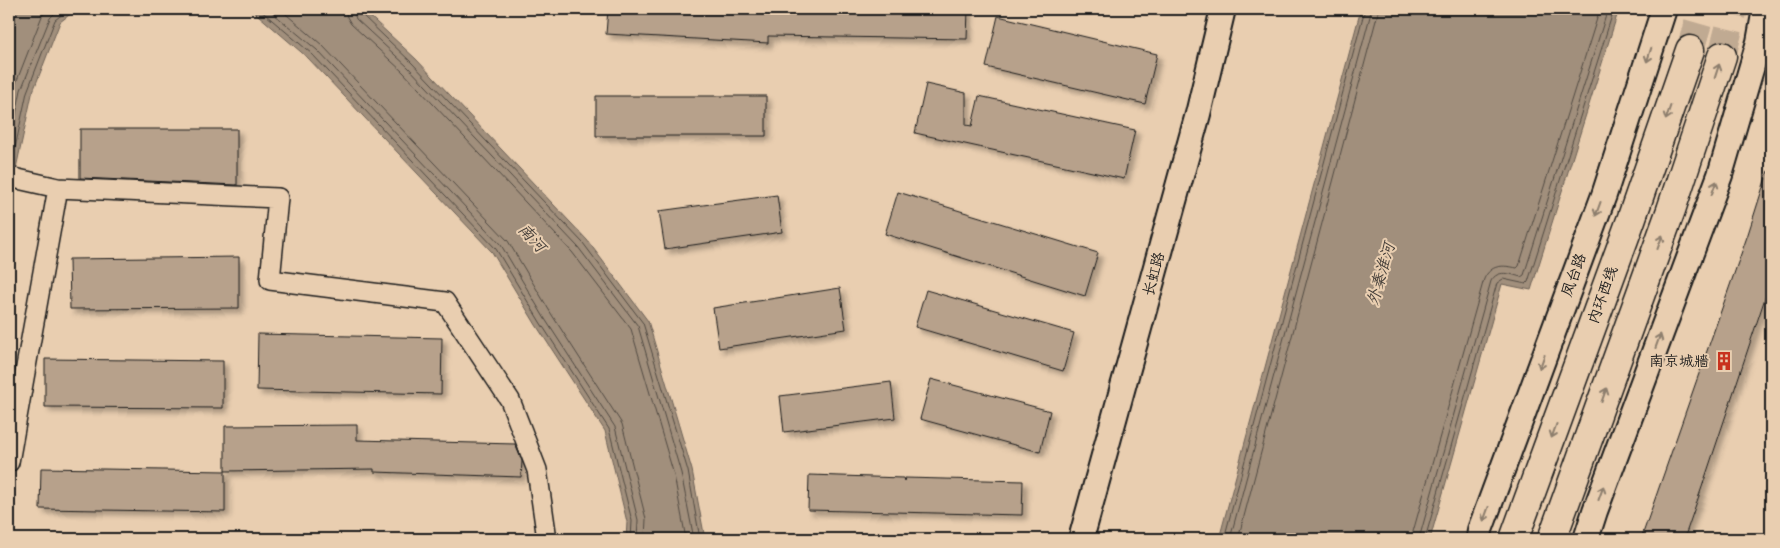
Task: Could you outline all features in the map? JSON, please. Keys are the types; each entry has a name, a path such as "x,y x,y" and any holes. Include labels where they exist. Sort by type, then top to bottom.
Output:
{"highway":[{"name":"内环西线","path":"1514,539 1631,220 1690,50"},
{"path":"1552,539 1672,210 1722,56"}],"main road":[{"name":"长虹路","path":"1081,539 1198,114 1223,9"},
{"name":"凤台路","path":"1479,539 1480,530 1604,195 1664,9"},
{"path":"1586,539 1595,510 1720,175 1759,42 1760,14"}],"street":[{"path":"9,177 58,188 278,198 270,280 445,302 510,400 538,470 547,539"},
{"path":"9,462 58,188"}],"water":[{"path":"9,9 77,9 60,22 32,94 9,201"},
{"name":"南河","path":"251,9 362,9 416,59 587,240 648,321 692,470 705,539 626,539 627,522 605,431 536,325 492,252 308,58"},
{"name":"外秦淮河","path":"1361,9 1619,9 1531,290 1502,284 1430,539 1219,539"}],"building":[{"path":"608,9 968,9 967,39 768,36 768,43 606,34"},
{"path":"998,16 1157,54 1145,104 986,67"},
{"path":"926,84 966,93 966,125 972,126 979,96 1135,130 1124,179 915,133"},
{"path":"596,96 766,96 766,136 596,136"},
{"path":"80,129 237,129 237,185 80,178"},
{"name":"南京城牆","path":"1768,171 1771,171 1771,280 1702,487 1684,539 1641,539 1748,234"},
{"path":"898,192 1098,253 1085,296 885,234"},
{"path":"777,195 782,232 665,249 659,211"},
{"path":"239,257 239,308 70,309 69,259"},
{"path":"840,288 846,329 719,348 713,308"},
{"path":"926,290 1074,333 1063,371 915,327"},
{"path":"258,334 442,338 441,394 257,390"},
{"path":"45,359 223,361 223,408 45,407"},
{"path":"931,379 1050,411 1040,452 920,419"},
{"path":"891,382 895,418 784,432 780,396"},
{"path":"357,425 357,440 515,444 522,461 521,477 374,472 374,469 225,471 225,426"},
{"path":"41,468 225,471 225,512 40,509"},
{"path":"809,475 903,478 904,481 905,478 1023,481 1022,515 808,510"}],"tunnel":[{"path":"1690,50 1702,9"},
{"path":"1722,56 1734,9"}],"place":[{"name":"南京城牆","path":"1724,361"}]}
